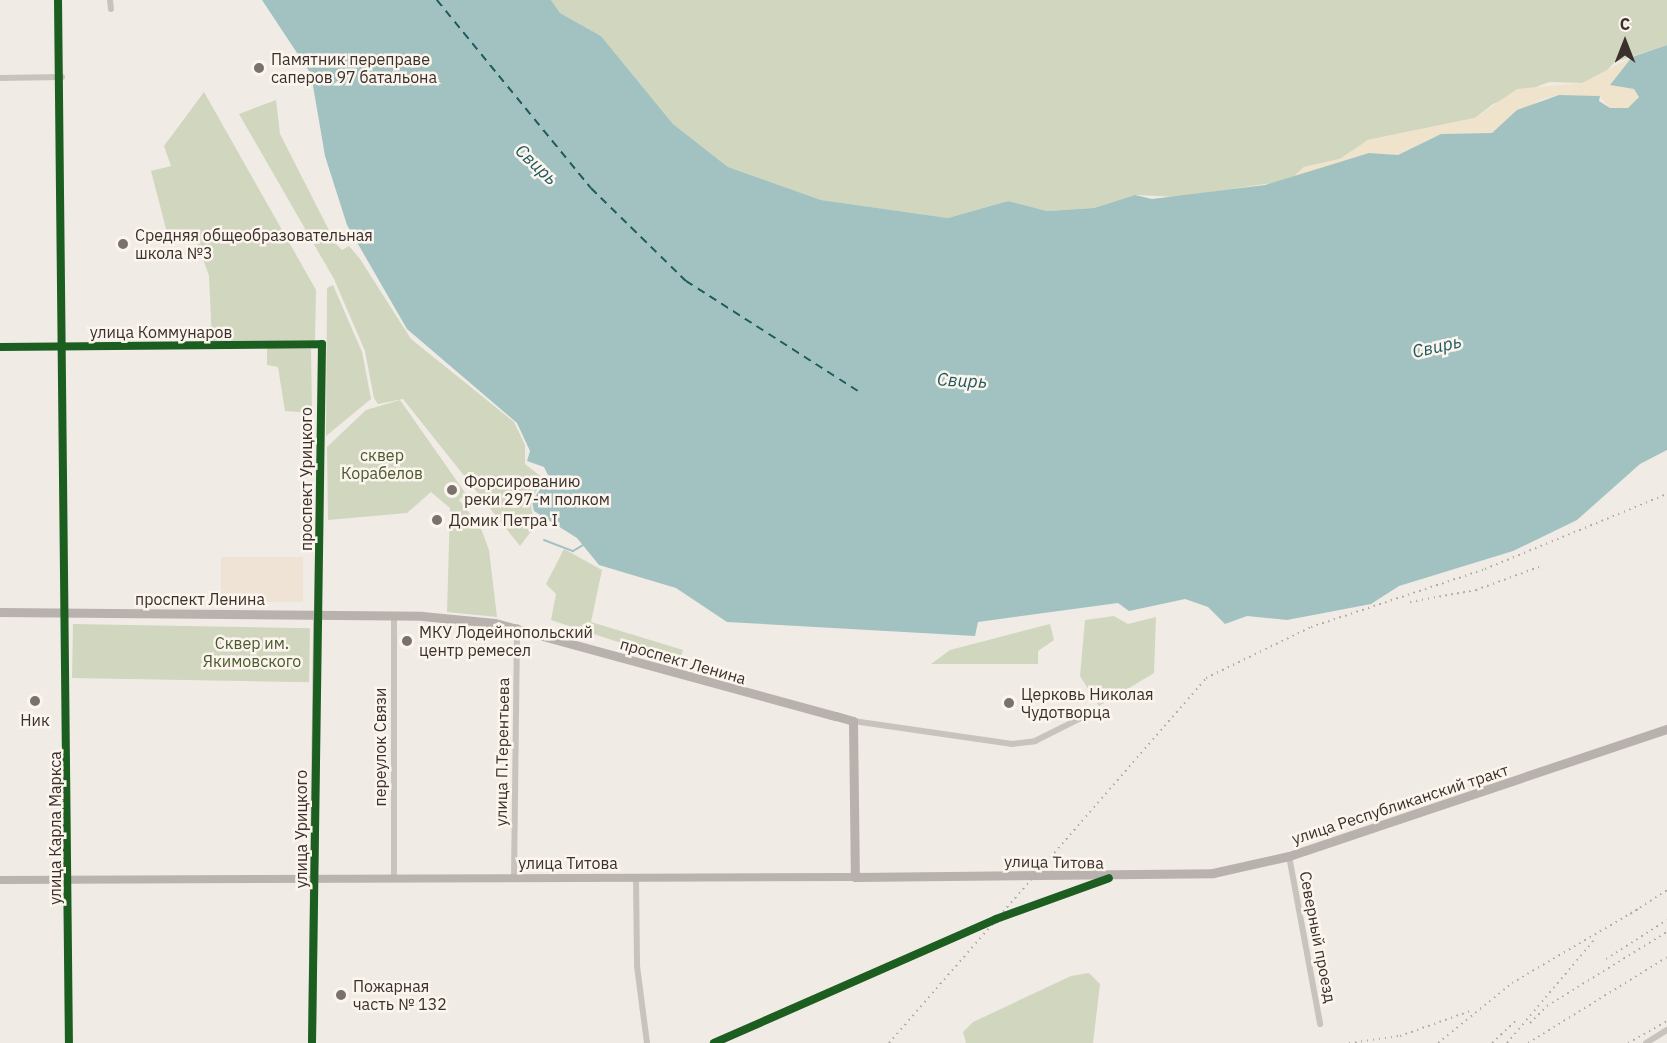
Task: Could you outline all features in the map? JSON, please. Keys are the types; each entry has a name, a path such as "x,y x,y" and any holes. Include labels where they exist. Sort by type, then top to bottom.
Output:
{"main road":[{"name":"проспект Ленина","path":"0,612 393,616 517,627 853,721"},
{"path":"853,721 855,877"},
{"name":"улица Республиканский тракт","path":"1136,877 1213,873 1289,856 1667,729"},
{"name":"улица Титова","path":"855,877 1136,877"}],"street":[{"name":"улица Карла Маркса","path":"58,0 62,78 68,614 69,1043"},
{"path":"110,0 111,9"},
{"path":"0,78 62,78"},
{"name":"улица Коммунаров","path":"0,347 322,344"},
{"name":"проспект Урицкого","path":"317,614 322,344"},
{"name":"улица Урицкого","path":"312,1043 317,614"},
{"name":"переулок Связи","path":"393,616 394,878"},
{"name":"улица П.Терентьева","path":"514,878 517,627"},
{"name":"проспект Ленина","path":"853,721 1012,744 1035,741 1097,710"},
{"name":"Северный проезд","path":"1289,856 1320,1024"},
{"name":"улица Титова","path":"0,880 855,877"},
{"path":"714,1043 793,1006 1006,915 1109,878"},
{"path":"636,879 637,966 647,1043"},
{"path":"1646,1043 1667,1030"}],"green space":[{"path":"551,0 1667,0 1667,45 1615,62 1602,75 1582,83 1549,82 1493,104 1475,118 1368,140 1340,159 1304,167 1292,180 1178,197 1135,195 1094,208 1047,211 1008,201 948,218 821,200 728,167 673,124 601,36 560,13"},
{"path":"204,92 316,290 315,340 212,341 209,276 196,239 170,244 151,171 171,166 164,146"},
{"path":"276,100 280,134 336,244 342,250 349,246 360,259 411,339 514,422 525,445 525,464 544,479 530,501 535,526 520,546 403,399 378,404 374,398 365,351 334,279 239,114"},
{"path":"333,285 362,352 371,399 326,436 327,288"},
{"path":"267,348 311,349 312,413 285,411 278,367 267,365"},
{"name":"сквер Корабелов","path":"400,400 466,494 459,500 480,526 489,550 497,617 447,612 450,508 431,492 407,513 328,520 327,447 366,410"},
{"path":"564,549 602,570 591,622 683,650 679,662 551,620 556,594 546,584"},
{"path":"1114,616 1128,624 1156,617 1154,673 1099,706 1080,676 1085,620"},
{"name":"Сквер им. Якимовского","path":"73,624 310,628 309,682 72,678"},
{"path":"1050,624 1054,640 1038,651 1038,664 931,664 950,650"},
{"path":"1089,973 1100,984 1093,1043 966,1043 963,1032 973,1022 1071,976"}],"sand":[{"path":"1632,57 1610,85 1634,89 1639,97 1629,108 1610,108 1599,96 1559,95 1540,100 1492,133 1441,134 1398,155 1369,153 1293,177 1304,167 1340,159 1368,140 1475,118 1517,89 1582,83"}],"shaded area":[{"path":"221,557 303,557 303,602 221,602"}],"water":[{"name":"Свирь","path":"262,0 551,0 560,13 601,36 673,124 728,167 821,200 948,218 1008,201 1047,211 1094,208 1135,195 1152,199 1265,185 1369,153 1398,155 1441,134 1492,133 1517,110 1559,95 1600,96 1599,101 1610,108 1628,108 1639,97 1634,89 1610,85 1632,57 1667,45 1667,450 1640,464 1577,520 1513,551 1399,586 1371,604 1287,620 1247,616 1225,624 1208,607 1185,599 1129,611 1118,603 978,622 975,636 727,622 676,588 599,565 577,538 534,511 532,501 549,477 544,467 527,461 530,451 517,423 407,329 347,225 325,156 311,74"}],"waterway":[{"path":"544,540 573,551 583,545"}],"ferry route":[{"path":"437,0 591,188 686,281 861,393"}],"railway":[{"path":"889,1043 1206,678 1311,627 1485,569 1667,494"},
{"path":"1410,602 1476,590 1539,567"},
{"path":"1630,914 1667,890"},
{"path":"1438,1043 1512,983 1638,909"},
{"path":"1606,959 1667,920"},
{"path":"1530,1023 1547,1006 1667,932"},
{"path":"1507,1043 1594,940"},
{"path":"1528,1043 1667,957"},
{"path":"1349,1043 1400,1036 1473,1010"},
{"path":"1492,1043 1517,1020"},
{"path":"1628,1043 1667,1021"}],"cycle path":[{"path":"58,0 69,1043"},
{"path":"0,347 322,344 312,1043"},
{"path":"714,1043 996,919 1109,878"}],"place":[{"name":"Памятник переправе саперов 97 батальона","path":"259,68"},
{"name":"Средняя общеобразовательная школа №3","path":"123,244"},
{"name":"Форсированию реки 297-м полком","path":"452,490"},
{"name":"Домик Петра I","path":"437,520"},
{"name":"МКУ Лодейнопольский центр ремесел","path":"407,641"},
{"name":"Ник","path":"35,701"},
{"name":"Церковь Николая Чудотворца","path":"1009,703"},
{"name":"Пожарная часть № 132","path":"341,995"}]}
